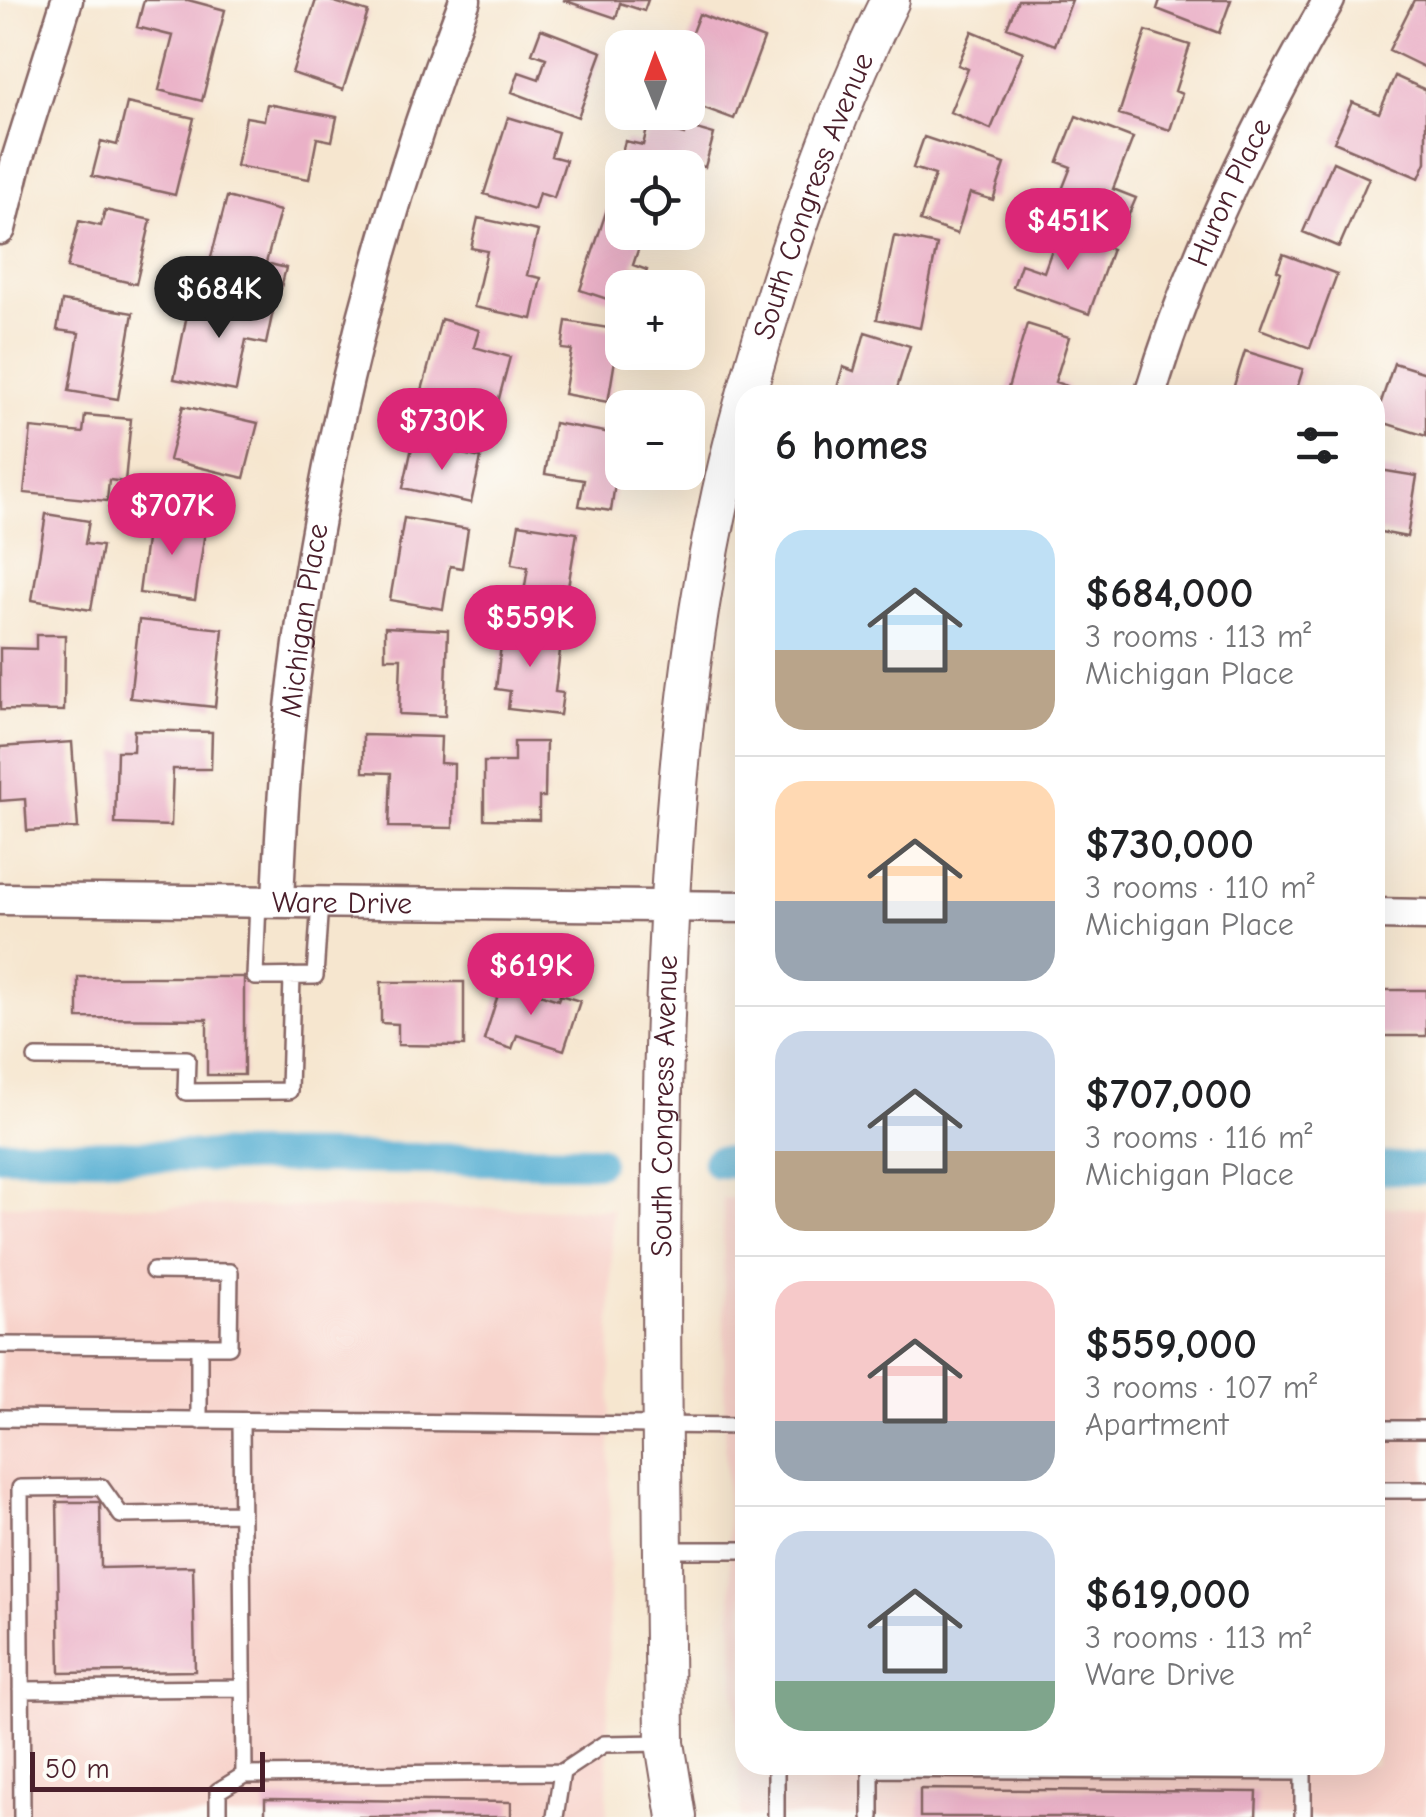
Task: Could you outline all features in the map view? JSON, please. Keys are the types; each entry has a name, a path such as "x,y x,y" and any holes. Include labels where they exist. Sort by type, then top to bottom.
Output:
{"street":[{"path":"0,229 67,0"},
{"name":"Michigan Place","path":"268,901 282,826 294,684 314,544 341,404 406,164 466,0"},
{"name":"South Congress Avenue","path":"749,385 776,291 830,136 890,0"},
{"name":"Huron Place","path":"1154,385 1194,271 1230,188 1283,80 1329,0"},
{"name":"South Congress Avenue","path":"677,1817 665,1743 663,1550 661,1185 668,906 678,774 694,643 717,514 735,441"},
{"name":"Ware Drive","path":"0,898 735,907"},
{"path":"1385,914 1426,915"}],"lane":[{"path":"268,901 256,976 314,976 320,902"},
{"path":"36,1058 186,1059 186,1092 289,1092 292,976"},
{"path":"0,1345 229,1346 230,1272 153,1271"},
{"path":"200,1346 200,1420"},
{"path":"0,1418 735,1426"},
{"path":"241,1421 244,1776"},
{"path":"1385,1429 1426,1430"},
{"path":"22,1817 20,1488 101,1487 121,1515 242,1513"},
{"path":"1385,1490 1426,1490"},
{"path":"663,1550 735,1550"},
{"path":"21,1690 244,1688"},
{"path":"218,1817 218,1791 244,1776 562,1772 604,1744 665,1743"},
{"path":"555,1817 562,1772"},
{"path":"776,1775 776,1817"},
{"path":"871,1775 871,1817"},
{"path":"1303,1775 1304,1817"}],"shaded area":[{"path":"723,1198 735,1199 735,1678 725,1445"},
{"path":"0,1205 612,1209 607,1817 0,1817"},
{"path":"1385,1207 1426,1208 1426,1817 741,1817 739,1775 1385,1775"}],"building":[{"path":"144,0 188,0 225,10 202,101 159,90 173,36 137,27"},
{"path":"316,0 368,12 343,90 292,73"},
{"path":"563,0 648,0 644,11 620,3 616,18"},
{"path":"1018,0 1072,0 1055,45 1007,27"},
{"path":"1160,0 1231,0 1219,33 1157,9"},
{"path":"1414,0 1426,0 1426,68 1389,50"},
{"path":"699,14 764,39 734,119 705,108 705,30 693,30"},
{"path":"541,29 602,52 578,117 512,92 519,72 539,79 546,58 532,53"},
{"path":"972,31 1023,52 991,129 950,112 968,69 958,65"},
{"path":"1146,31 1190,45 1175,91 1182,94 1170,130 1119,114"},
{"path":"1395,76 1426,90 1426,162 1419,178 1334,142 1352,102 1379,113"},
{"path":"127,103 194,118 175,195 92,176 101,141 117,145"},
{"path":"267,104 337,117 332,141 317,138 309,179 236,166 246,117 264,120"},
{"path":"1076,116 1133,138 1113,189 1136,198 1124,226 1058,200 1071,167 1058,162"},
{"path":"508,117 558,132 551,156 566,160 554,198 539,193 534,210 484,194"},
{"path":"647,130 684,135 685,130 700,130 714,134 705,167 705,150 623,150 625,141 643,145"},
{"path":"924,137 1005,164 993,200 970,193 957,234 920,221 935,175 913,168"},
{"path":"1333,162 1369,178 1339,247 1303,232"},
{"path":"227,197 280,211 266,263 286,268 278,299 217,284 222,264 210,261"},
{"path":"105,210 151,220 136,284 67,268 79,221 101,226"},
{"path":"605,215 605,250 638,250 633,265 647,270 605,270 605,298 580,290"},
{"path":"478,218 538,231 527,275 541,278 532,319 474,307 487,251 471,248"},
{"path":"1059,230 1112,249 1089,314 1013,287 1021,264 1044,272"},
{"path":"894,236 937,245 920,328 877,319"},
{"path":"1283,254 1337,274 1310,348 1260,329 1281,272 1277,270"},
{"path":"191,295 273,311 266,344 246,340 236,391 174,379"},
{"path":"62,301 133,313 118,399 69,391 79,333 57,330"},
{"path":"441,319 479,330 474,347 510,357 494,417 420,398"},
{"path":"566,321 605,328 605,370 613,370 605,401 564,394 572,350 562,349"},
{"path":"1027,324 1069,337 1055,382 1064,385 1009,385"},
{"path":"865,332 910,346 898,385 838,385 843,367 854,371"},
{"path":"1245,351 1303,369 1298,385 1234,385"},
{"path":"1394,363 1426,373 1426,436 1385,423 1385,390"},
{"path":"183,406 258,423 244,478 169,460"},
{"path":"85,415 131,419 125,482 109,480 107,501 24,493 31,428 83,433"},
{"path":"554,423 605,432 605,490 614,490 611,511 579,506 584,480 545,474"},
{"path":"413,443 481,458 471,503 403,488"},
{"path":"1385,471 1417,476 1407,537 1385,533"},
{"path":"46,514 89,521 85,544 102,546 91,610 32,600"},
{"path":"149,517 206,524 195,600 139,593"},
{"path":"404,518 468,529 462,568 450,566 443,609 390,600"},
{"path":"519,524 577,533 564,611 522,605 528,567 512,564"},
{"path":"139,620 223,629 215,707 130,698"},
{"path":"385,627 448,630 445,716 399,714 401,658 385,658"},
{"path":"503,627 562,634 555,692 563,693 560,715 508,709 510,691 496,689"},
{"path":"36,635 65,635 64,711 0,710 0,648 36,649"},
{"path":"134,730 212,732 211,769 173,769 171,826 115,824 117,751 133,751"},
{"path":"363,735 441,737 440,763 454,764 453,828 389,827 391,773 363,772"},
{"path":"72,742 78,828 27,831 25,799 0,801 0,747"},
{"path":"514,742 546,742 545,797 539,797 539,820 484,819 484,762 514,762"},
{"path":"78,977 244,977 244,1075 207,1075 207,1019 78,1018"},
{"path":"381,982 464,982 464,1046 398,1045 398,1024 381,1023"},
{"path":"502,982 558,1000 560,995 580,1001 564,1050 517,1035 512,1049 484,1040"},
{"path":"1385,990 1426,990 1426,1036 1385,1036"},
{"path":"57,1502 100,1502 101,1568 193,1566 195,1671 60,1673"},
{"path":"920,1789 1257,1792 1256,1817 920,1817"},
{"path":"265,1799 511,1802 511,1817 265,1817"}],"waterway":[{"path":"0,1154 597,1161"},
{"path":"718,1162 735,1163"},
{"path":"1385,1168 1426,1169"}]}
